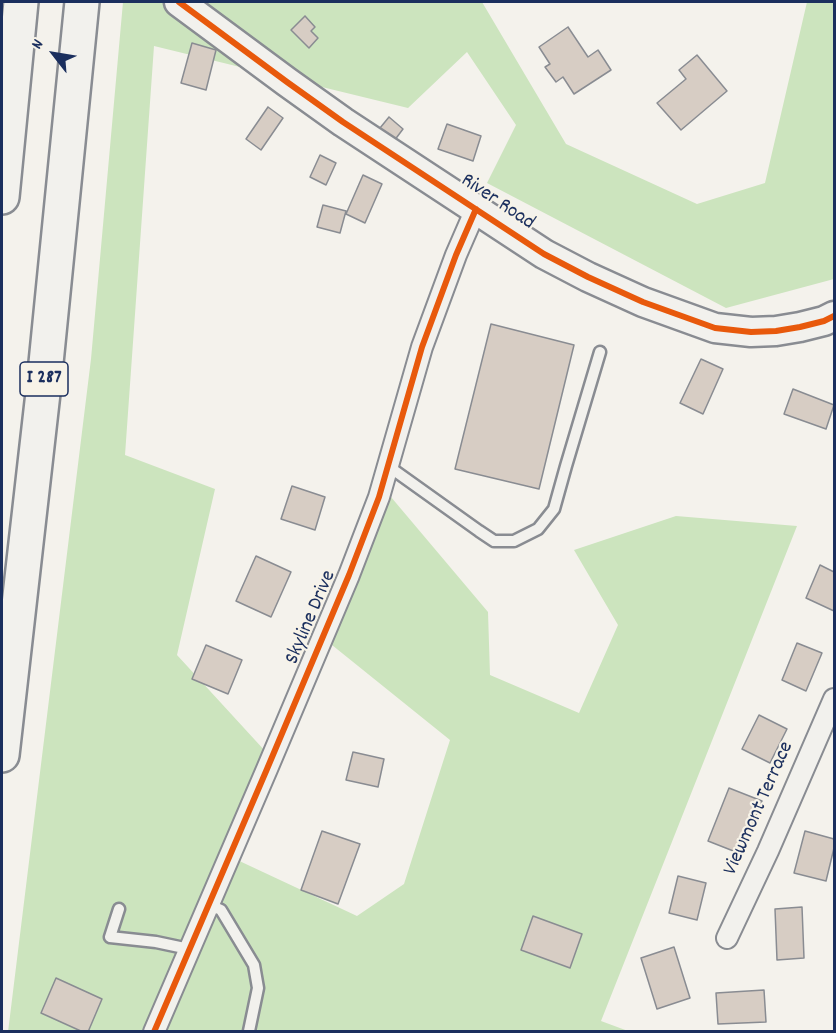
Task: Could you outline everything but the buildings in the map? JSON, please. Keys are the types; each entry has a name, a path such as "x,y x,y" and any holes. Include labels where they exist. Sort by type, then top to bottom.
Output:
{"highway":[{"path":"2,197 21,2"},
{"name":"I 287","path":"2,756 43,393 82,2"}],"street":[{"name":"River Road","path":"179,2 343,122 544,254 588,277 643,302 715,328 751,332 776,331 824,321 834,316"},
{"name":"Skyline Drive","path":"154,1032 380,497 422,346 476,209"},
{"name":"Viewmont Terrace","path":"727,938 768,851 834,699"}],"lane":[{"path":"388,466 494,541 514,541 538,530 554,509 600,352"},
{"path":"208,904 221,910 254,965 258,988 249,1031"},
{"path":"119,909 110,937 156,942 189,949"}],"green space":[{"path":"123,2 482,2 566,144 697,204 765,183 807,2 834,2 834,279 726,308 487,183 516,125 467,52 408,108 154,46 125,455 215,489 177,655 277,764 233,858 357,916 404,884 450,740 327,641 380,484 488,612 490,675 579,713 618,625 574,550 676,516 797,526 601,1021 628,1031 8,1032 91,359"}],"cycle path":[{"path":"179,2 343,122 544,254 588,277 643,302 715,328 751,332 776,331 824,321 834,316"},
{"path":"154,1032 349,575 379,497 422,347 456,255 476,209"}]}
